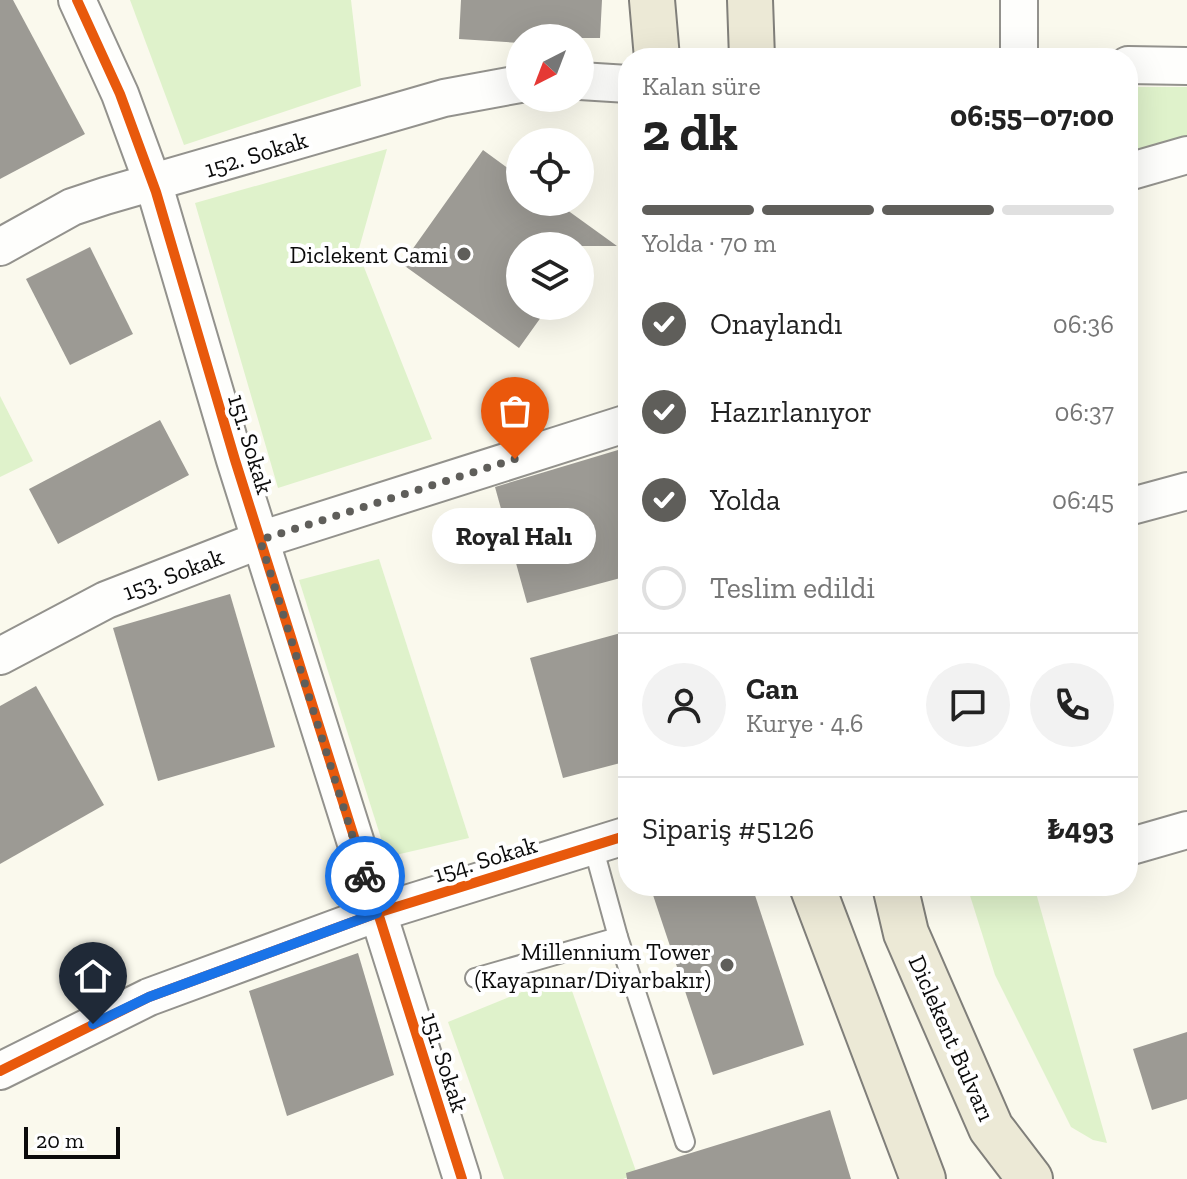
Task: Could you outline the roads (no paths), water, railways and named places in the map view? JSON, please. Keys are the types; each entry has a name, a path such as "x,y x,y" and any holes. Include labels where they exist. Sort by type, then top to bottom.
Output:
{"main road":[{"path":"652,0 656,48"},
{"path":"750,0 752,48"},
{"path":"816,896 923,1179"},
{"name":"Diclekent Bulvarı","path":"897,896 906,933 991,1128 1030,1179"}],"street":[{"name":"151. Sokak","path":"77,0 120,94 153,184 260,540 462,1179"},
{"path":"1019,0 1019,48"},
{"path":"1138,65 1187,66"},
{"path":"594,82 618,83"},
{"name":"152. Sokak","path":"0,247 72,207 444,98 506,87"},
{"path":"1138,169 1187,155"},
{"name":"153. Sokak","path":"0,656 106,600 260,540 618,426"},
{"path":"1138,504 1187,491"},
{"path":"1138,844 1187,830"},
{"name":"154. Sokak","path":"0,1071 149,997 377,913 618,838"}],"lane":[{"path":"593,846 618,937 685,1142"},
{"path":"475,978 618,937"}],"place":[{"name":"Diclekent Cami","path":"464,254"},
{"name":"Royal Halı","path":"515,459"},
{"name":"Millennium Tower (Kayapınar/Diyarbakır)","path":"727,965"}]}
